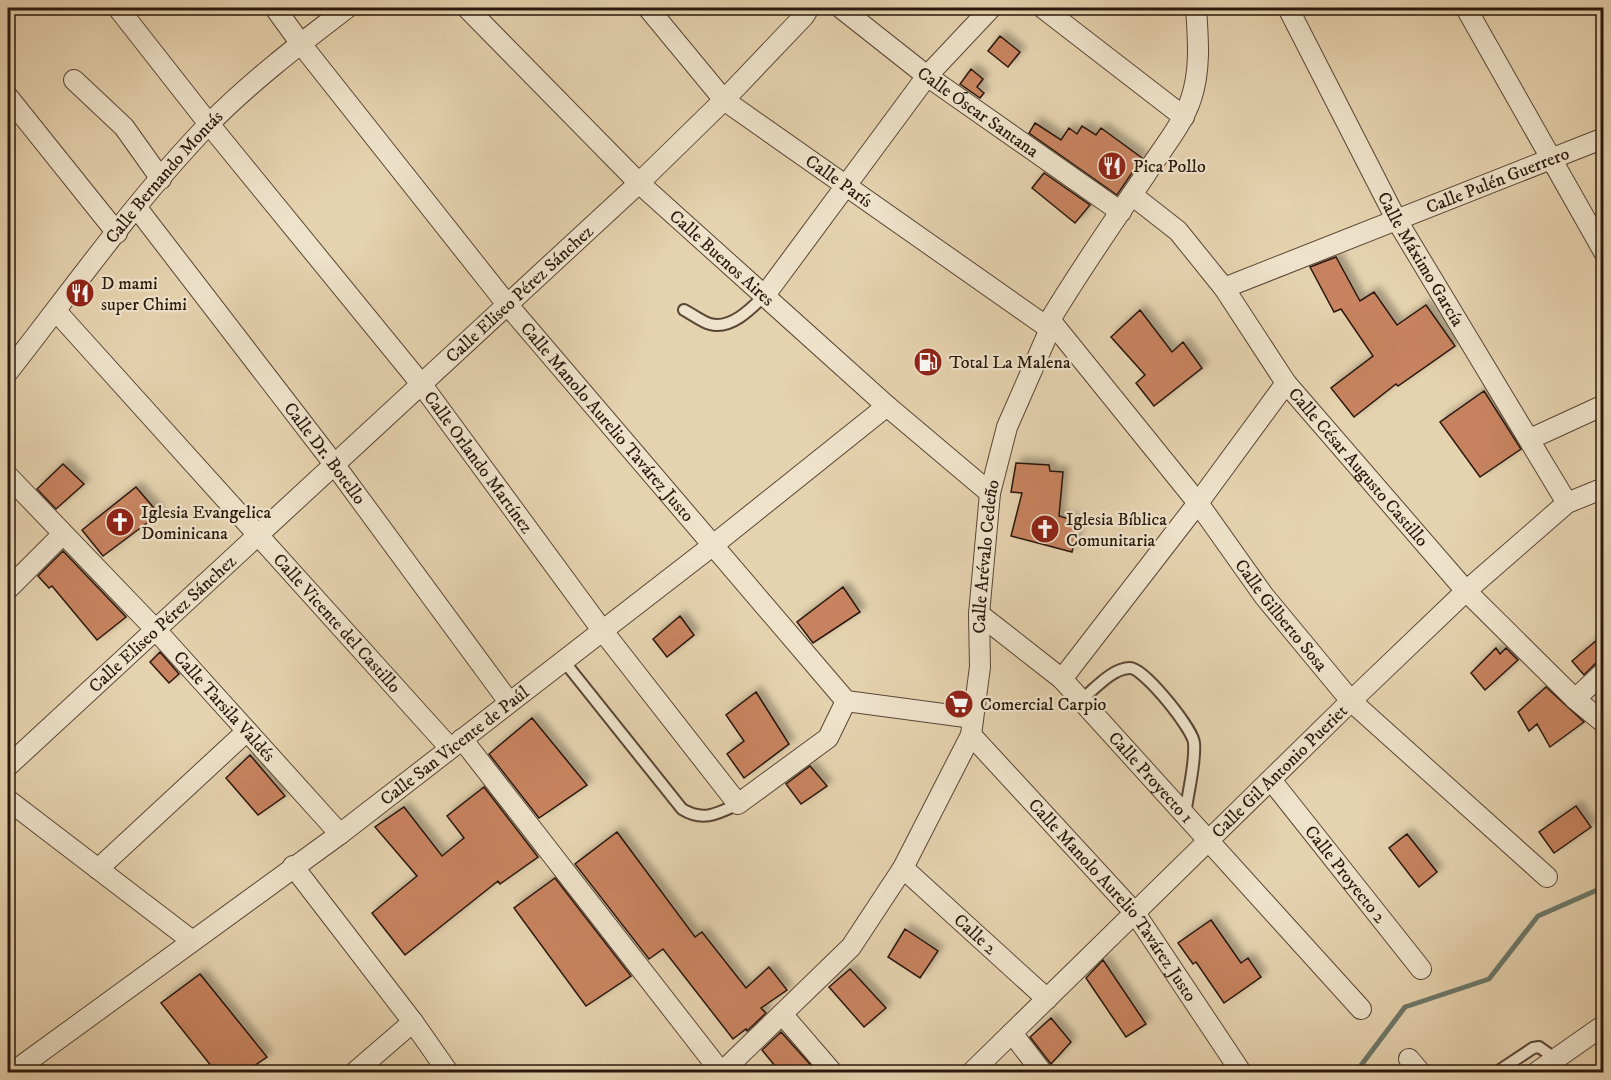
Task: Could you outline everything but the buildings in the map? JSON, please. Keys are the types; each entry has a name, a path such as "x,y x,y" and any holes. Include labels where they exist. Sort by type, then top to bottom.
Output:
{"street":[{"name":"Calle Orlando Martínez","path":"118,8 209,124 422,385 602,630 738,804"},
{"name":"Calle Manolo Aurelio Tavárez Justo","path":"275,8 506,303 846,701"},
{"name":"Calle Bernando Montás","path":"10,361 56,311 137,208 209,124 301,44 347,8"},
{"name":"Calle Buenos Aires","path":"468,8 639,183 887,406 990,493"},
{"name":"Calle París","path":"648,8 724,100 844,186 1050,325"},
{"name":"Calle Óscar Santana","path":"841,8 927,76 1126,203"},
{"path":"765,295 927,76 991,8"},
{"path":"1043,8 1184,117"},
{"name":"Calle Arévalo Cedeño","path":"721,1072 851,947 903,868 972,726 980,667 979,614 990,493 1007,427 1050,325 1096,245 1184,117 1195,84 1198,60 1196,8"},
{"name":"Calle Máximo García","path":"1288,8 1396,219 1567,503"},
{"path":"1466,8 1604,252"},
{"name":"Calle Eliseo Pérez Sánchez","path":"8,766 155,629 258,538 506,303 639,183 724,100 804,10"},
{"path":"74,80 124,127 162,179"},
{"path":"8,97 117,233"},
{"name":"Calle Pulén Guerrero","path":"1224,288 1604,138"},
{"name":"Calle César Augusto Castillo","path":"1126,203 1179,231 1224,288 1286,383 1466,591 1575,699 1604,723"},
{"name":"Calle Dr. Botello","path":"137,208 334,464 509,702"},
{"name":"Calle Vicente del Castillo","path":"56,311 258,538 456,743 721,1072"},
{"name":"Calle Gilberto Sosa","path":"1050,325 1198,503 1264,596 1350,701 1547,877"},
{"path":"1062,679 1198,503 1286,383"},
{"path":"1530,439 1604,405"},
{"name":"Calle San Vicente de Paúl","path":"13,1072 191,940 340,834 712,546 887,406"},
{"name":"Calle Tarsila Valdés","path":"8,476 155,629 340,834"},
{"name":"Calle Gil Antonio Pueriet","path":"972,1072 1350,701 1466,591 1567,503 1604,488"},
{"path":"8,589 63,534"},
{"name":"Calle Proyecto 1","path":"979,614 1062,679 1207,842 1361,1009"},
{"path":"1575,699 1604,672"},
{"path":"738,804 828,738 846,701 972,726"},
{"name":"Calle Manolo Aurelio Tavárez Justo","path":"972,726 1135,913 1241,1072"},
{"path":"98,869 247,731"},
{"name":"Calle Proyecto 2","path":"1271,780 1420,969"},
{"path":"8,800 191,940"},
{"path":"293,866 413,1022 448,1072"},
{"name":"Calle 2","path":"903,868 1047,999"},
{"path":"782,1014 832,1072"},
{"path":"354,1072 413,1022"},
{"path":"1537,1072 1603,1027"},
{"path":"1012,1033 1042,1072"}],"lane":[{"path":"684,310 710,324 723,324 735,320 765,295"},
{"path":"563,660 682,809 694,817 717,814 738,804"},
{"path":"1081,700 1119,670 1131,668 1137,669 1157,689 1186,725 1194,742 1185,816"},
{"path":"1497,1072 1533,1048 1539,1047 1556,1059"}],"waterway":[{"path":"1356,1072 1405,1007 1489,979 1538,916 1604,887"}],"place":[{"name":"Pica Pollo","path":"1112,166"},
{"name":"D mami super Chimi","path":"80,293"},
{"name":"Total La Malena","path":"928,362"},
{"name":"Iglesia Evangelica Dominicana","path":"120,522"},
{"name":"Iglesia Bíblica Comunitaria","path":"1045,529"},
{"name":"Comercial Carpio","path":"959,704"}]}
